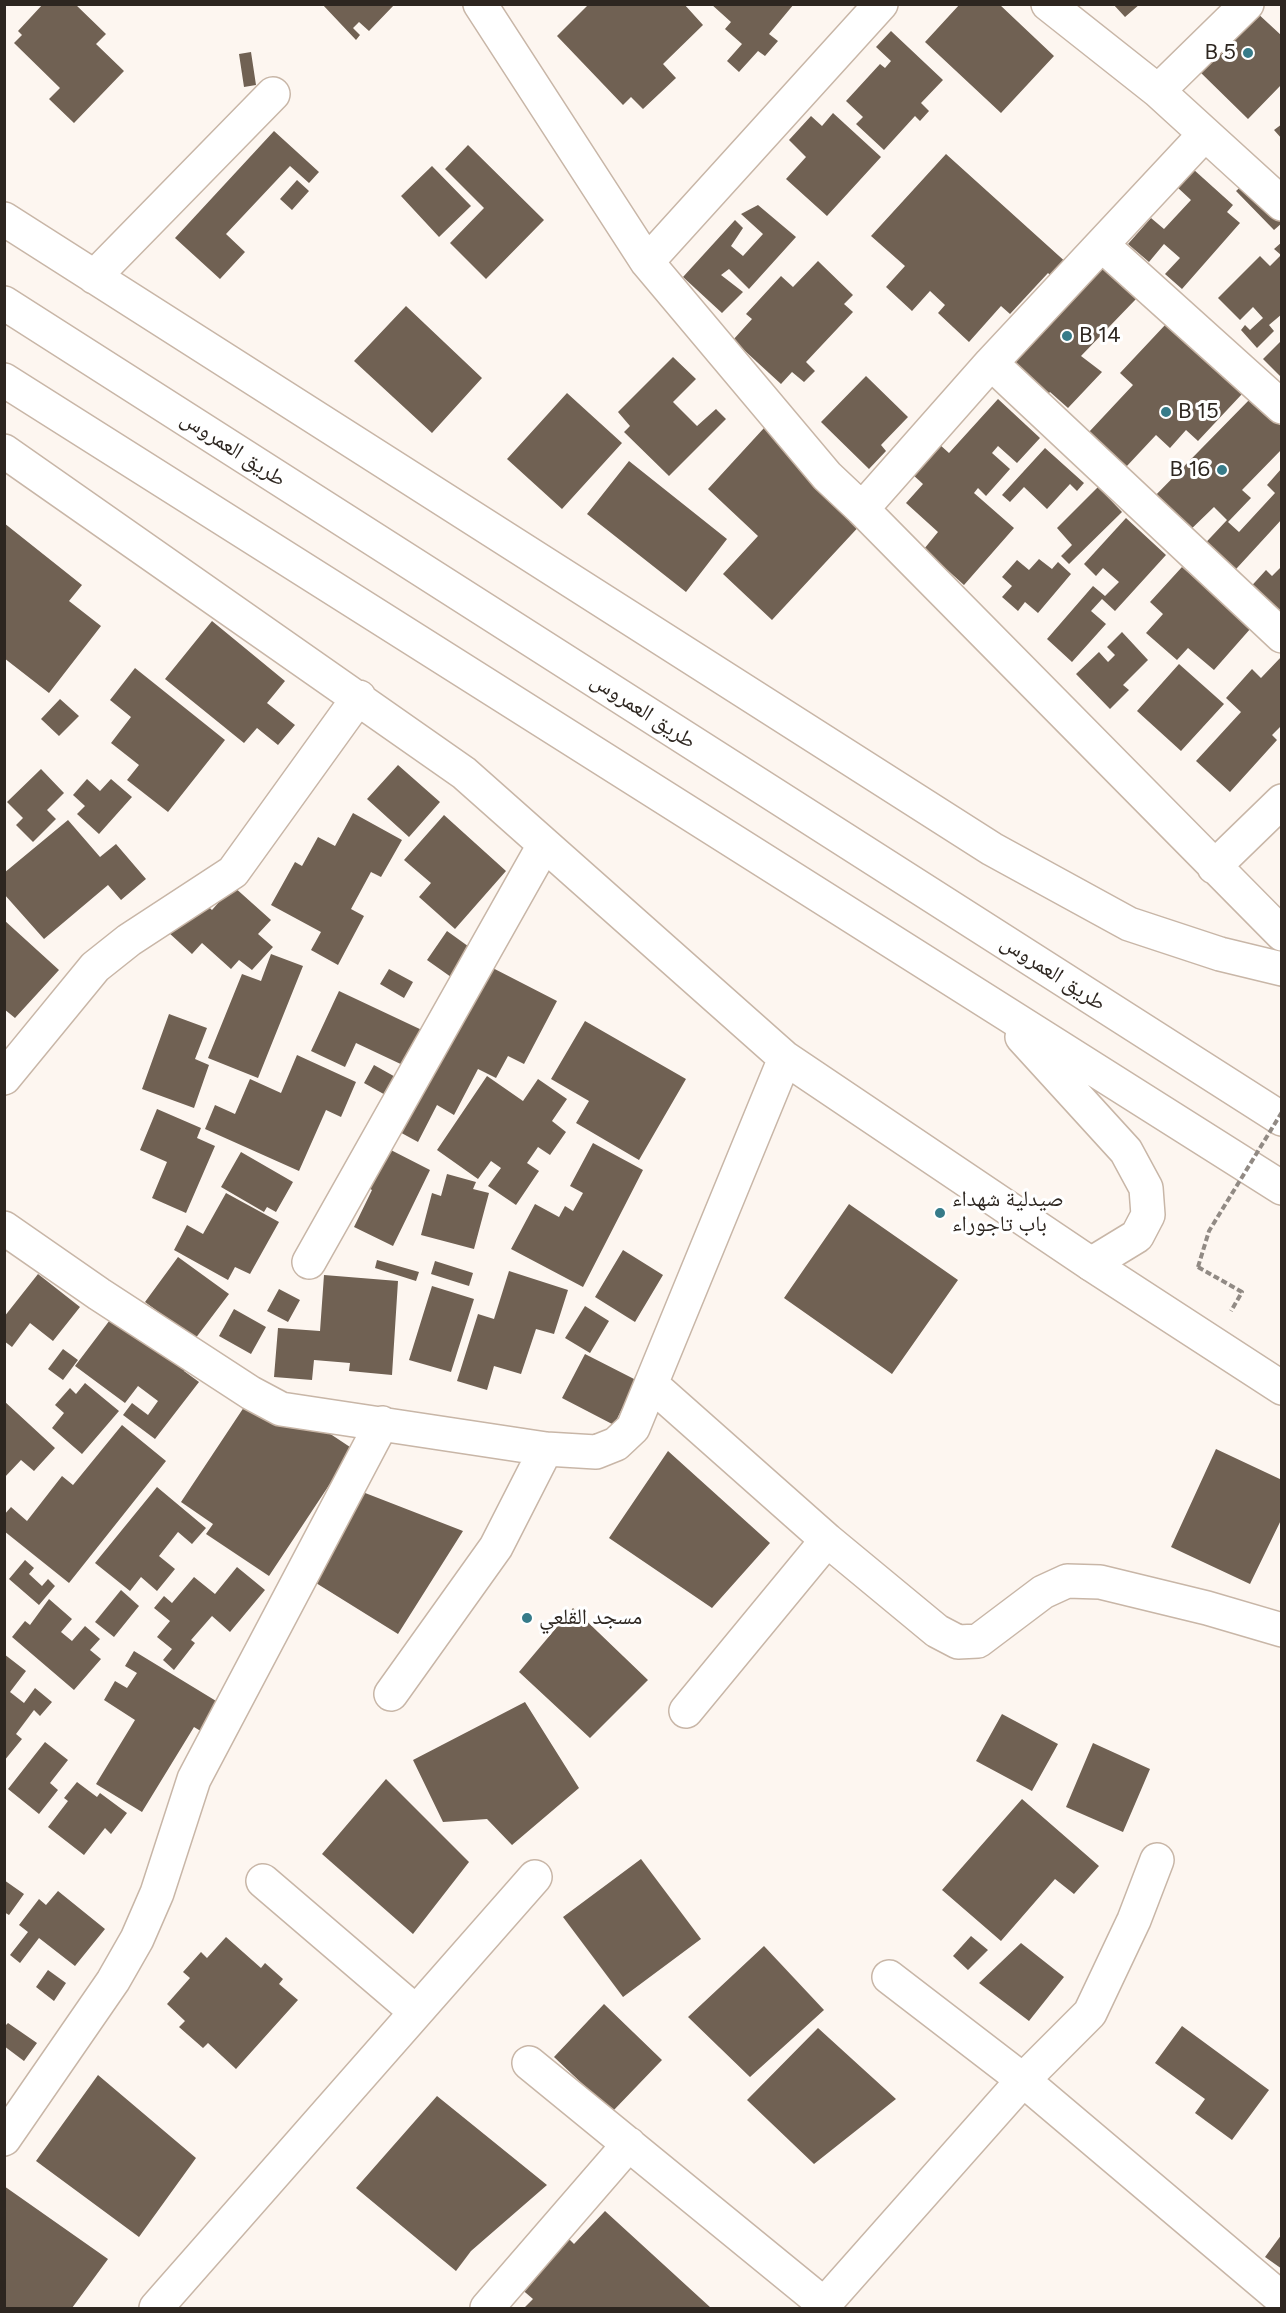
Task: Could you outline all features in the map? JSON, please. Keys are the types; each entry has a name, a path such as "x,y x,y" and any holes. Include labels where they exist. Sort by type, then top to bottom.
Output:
{"street":[{"path":"480,4 647,262 827,477 862,509 1281,934"},
{"path":"647,262 881,4"},
{"path":"1048,4 1158,91 1281,204"},
{"path":"1158,91 1247,4"},
{"path":"94,277 273,94"},
{"path":"862,509 991,363 1204,135"},
{"path":"4,219 992,849 1128,924 1220,954 1281,969"},
{"path":"1102,245 1281,406"},
{"name":"طريق العمروس","path":"4,303 1281,1119"},
{"path":"991,363 1281,636"},
{"path":"4,380 1281,1188"},
{"path":"4,451 359,697 464,773 785,1058 1090,1264 1281,1388"},
{"path":"4,1078 95,967 129,940 233,872 359,697"},
{"path":"1214,867 1281,801"},
{"path":"309,1262 544,845"},
{"path":"990,1003 1126,1151 1146,1188 1148,1215 1137,1236 1090,1264"},
{"path":"4,1228 251,1394 281,1409 546,1449 596,1452 616,1444 633,1428 785,1058"},
{"path":"651,1384 827,1540 937,1631 958,1642 978,1641 1043,1592 1067,1581 1100,1582 1207,1608 1281,1630"},
{"path":"4,2139 113,1981 137,1939 160,1883 194,1779 382,1423"},
{"path":"391,1694 496,1547 546,1449"},
{"path":"686,1711 827,1540"},
{"path":"529,2063 823,2307 1023,2080 1090,2013 1134,1920 1157,1860"},
{"path":"156,2308 535,1877"},
{"path":"263,1881 416,2012"},
{"path":"889,1977 1023,2080 1281,2300"},
{"path":"488,2308 629,2144"}],"path":[{"path":"1213,1343 1242,1292 1198,1267 1209,1231 1281,1112"}],"building":[{"path":"43,4 75,4 106,34 96,44 124,71 74,123 49,99 60,88 14,43 22,35 18,31"},
{"path":"322,4 395,4 369,31 359,22 353,28 360,35 356,40"},
{"path":"589,4 684,4 703,25 663,64 676,78 643,109 631,97 623,105 557,36"},
{"path":"711,4 794,4 769,34 778,41 765,56 758,51 739,72 727,61 742,44 725,29 731,22"},
{"path":"960,4 999,4 1054,56 1001,113 925,42"},
{"path":"1113,4 1140,4 1125,17"},
{"name":"B 5","path":"1255,11 1282,36 1282,84 1248,119 1198,70"},
{"path":"891,31 943,80 921,103 929,111 920,121 915,116 884,150 856,124 863,117 846,101 880,64 885,68 891,61 876,47"},
{"path":"251,52 256,85 244,87 239,54"},
{"path":"833,113 881,157 827,216 786,179 806,157 789,140 811,116 822,126"},
{"path":"1282,124 1282,139 1274,130"},
{"path":"274,131 319,172 309,183 290,166 226,234 245,252 220,279 175,238"},
{"path":"468,145 544,220 486,279 450,243 484,208 445,169"},
{"path":"946,154 1069,265 1055,280 1048,273 1010,314 1001,306 969,342 938,313 945,305 930,291 912,311 886,287 905,266 871,236"},
{"path":"432,166 471,206 439,237 401,196"},
{"path":"1193,169 1233,205 1227,212 1240,223 1182,289 1165,274 1180,258 1164,244 1149,262 1128,244 1151,218 1164,229 1191,200 1177,187"},
{"path":"297,180 309,191 292,210 280,199"},
{"path":"1247,181 1282,216 1282,223 1274,230 1236,191"},
{"path":"758,205 796,237 749,289 729,269 721,275 743,292 722,313 683,277 735,220 743,228 731,246 743,256 763,234 741,214"},
{"path":"1282,242 1282,314 1269,325 1274,331 1257,348 1241,330 1245,325 1250,330 1263,318 1253,307 1240,320 1218,298 1260,256 1270,266 1281,255 1274,249"},
{"path":"818,261 853,295 844,304 853,312 806,362 815,371 804,382 792,372 781,384 733,340 752,319 746,314 781,276 793,287"},
{"name":"B 14","path":"1098,263 1136,299 1081,356 1102,372 1068,408 1050,392 1040,402 1005,367"},
{"path":"406,306 482,378 432,433 354,361"},
{"name":"B 15","path":"1166,324 1242,394 1198,441 1186,430 1170,448 1156,435 1126,467 1089,432 1133,385 1120,373"},
{"path":"1282,340 1282,378 1263,359"},
{"path":"673,357 696,379 673,402 697,426 716,409 726,419 669,476 624,432 630,426 618,412"},
{"path":"866,376 908,417 881,445 886,451 869,469 821,422"},
{"path":"567,393 622,443 562,509 507,459"},
{"name":"B 16","path":"1251,398 1282,427 1282,449 1242,490 1251,498 1228,522 1239,532 1275,493 1267,485 1282,468 1282,519 1226,580 1196,553 1227,520 1214,507 1184,536 1149,502"},
{"path":"998,399 1040,438 1017,463 998,446 992,453 1010,469 986,496 978,488 974,493 1014,528 964,585 924,549 938,532 906,503 923,484 912,474 939,444 949,453"},
{"path":"764,428 864,521 772,620 723,574 758,536 708,489"},
{"path":"1045,448 1084,483 1077,491 1070,484 1047,509 1024,487 1010,502 1002,495"},
{"path":"629,461 727,539 686,592 587,514"},
{"path":"1098,487 1122,512 1069,564 1061,556 1072,545 1057,528"},
{"path":"1126,518 1166,555 1115,611 1102,599 1091,611 1106,624 1072,662 1047,639 1093,586 1105,596 1119,582 1103,568 1096,576 1084,564"},
{"path":"4,523 82,585 69,601 101,626 49,693 4,658"},
{"path":"1039,559 1052,569 1058,562 1071,574 1038,613 1025,602 1018,611 1002,597 1012,586 1002,577 1017,560 1029,570"},
{"path":"1282,566 1282,624 1246,592 1266,570 1272,576"},
{"path":"1182,567 1251,628 1214,670 1188,648 1177,660 1146,633 1163,614 1150,602"},
{"path":"212,621 285,681 267,703 295,725 278,745 257,728 244,743 165,679"},
{"path":"1122,632 1148,660 1123,685 1129,690 1110,709 1076,674 1099,652 1108,662 1115,655 1107,647"},
{"path":"1282,656 1282,725 1272,735 1277,740 1230,792 1196,761 1241,712 1226,698 1252,669 1261,678"},
{"path":"1179,664 1224,704 1181,751 1137,711"},
{"path":"135,668 225,740 168,812 127,780 139,765 111,743 131,717 110,700"},
{"path":"60,699 79,716 59,736 41,719"},
{"path":"398,765 440,802 409,837 367,799"},
{"path":"41,769 64,793 47,810 56,819 33,842 16,825 23,818 7,802"},
{"path":"87,779 100,791 111,779 132,797 99,834 77,814 85,806 73,795"},
{"path":"353,813 402,840 381,877 371,872 351,909 364,916 338,965 311,950 321,932 271,905 295,862 302,866 318,837 335,846"},
{"path":"444,815 506,871 455,929 419,897 431,883 404,860"},
{"path":"68,820 100,857 116,844 146,879 121,900 108,885 44,939 4,894 4,873"},
{"path":"233,886 271,920 258,934 273,947 252,970 239,960 231,969 202,943 192,954 168,932 161,940 153,934 199,898 212,910"},
{"path":"4,920 59,970 15,1018 4,1009"},
{"path":"447,931 472,949 451,977 427,960"},
{"path":"271,954 303,966 258,1078 208,1058 242,974 261,981"},
{"path":"483,963 557,1001 524,1064 508,1056 496,1078 478,1069 454,1115 437,1105 418,1142 396,1130"},
{"path":"389,969 413,982 404,998 380,984"},
{"path":"339,991 424,1031 407,1067 356,1043 345,1067 311,1051"},
{"path":"169,1014 207,1028 195,1059 209,1065 194,1108 142,1089"},
{"path":"585,1021 686,1079 639,1160 576,1123 589,1101 551,1079"},
{"path":"297,1055 356,1082 341,1117 326,1110 299,1171 205,1129 215,1105 235,1114 250,1079 281,1093"},
{"path":"374,1065 399,1079 389,1097 364,1083"},
{"path":"487,1076 523,1101 538,1079 567,1099 552,1121 566,1132 550,1155 538,1147 527,1163 539,1171 516,1205 488,1186 501,1168 491,1161 478,1179 437,1150"},
{"path":"157,1109 201,1128 197,1138 215,1146 186,1213 152,1198 167,1162 140,1150"},
{"path":"593,1143 643,1170 583,1287 511,1249 535,1204 559,1217 565,1206 573,1211 583,1193 570,1186"},
{"path":"385,1147 430,1170 393,1246 354,1227 372,1190 365,1186"},
{"path":"241,1152 293,1182 276,1212 267,1207 264,1212 221,1187"},
{"path":"447,1174 476,1182 473,1189 489,1193 474,1249 421,1235 432,1193 441,1196"},
{"path":"226,1193 279,1222 250,1274 235,1267 228,1280 174,1250 187,1225 203,1234"},
{"path":"849,1204 958,1280 892,1374 784,1298"},
{"path":"623,1250 663,1275 635,1322 595,1297"},
{"path":"178,1257 229,1294 195,1339 145,1302"},
{"path":"377,1260 419,1272 416,1281 375,1268"},
{"path":"435,1261 473,1273 469,1286 431,1274"},
{"path":"509,1271 568,1290 554,1334 536,1329 521,1374 494,1366 487,1390 457,1381 478,1314 494,1319"},
{"path":"38,1274 80,1307 53,1341 30,1323 12,1347 4,1341 4,1317"},
{"path":"324,1275 398,1281 392,1375 349,1371 350,1363 314,1360 312,1380 274,1377 278,1328 320,1331"},
{"path":"432,1286 474,1299 451,1372 409,1360"},
{"path":"279,1289 300,1300 288,1322 267,1311"},
{"path":"585,1306 609,1321 590,1353 565,1338"},
{"path":"119,1308 191,1361 184,1371 199,1382 155,1439 123,1415 132,1403 148,1415 158,1401 138,1386 125,1403 75,1366"},
{"path":"234,1309 266,1327 251,1354 219,1336"},
{"path":"63,1349 78,1360 63,1380 48,1369"},
{"path":"585,1354 636,1380 614,1425 562,1398"},
{"path":"85,1383 119,1411 82,1454 52,1428 64,1413 55,1405 70,1388 76,1394"},
{"path":"258,1386 353,1449 269,1576 206,1534 213,1524 181,1502"},
{"path":"4,1401 55,1448 34,1471 21,1460 4,1478"},
{"path":"122,1425 166,1461 69,1583 4,1531 4,1515 11,1507 27,1521 62,1476 73,1485"},
{"path":"1216,1449 1282,1480 1282,1518 1250,1584 1171,1547"},
{"path":"668,1451 770,1543 712,1608 609,1538"},
{"path":"157,1487 206,1528 192,1544 178,1532 159,1556 175,1569 157,1591 141,1577 130,1591 95,1563"},
{"path":"360,1491 463,1531 398,1634 316,1583"},
{"path":"25,1560 34,1568 29,1574 42,1586 48,1579 55,1586 39,1605 9,1579"},
{"path":"237,1567 265,1590 230,1632 212,1616 191,1640 195,1643 174,1670 163,1660 172,1649 157,1637 170,1621 154,1608 164,1596 172,1603 194,1577 215,1594"},
{"path":"121,1590 139,1606 114,1637 95,1622"},
{"path":"49,1599 72,1619 61,1632 72,1641 85,1626 100,1639 90,1650 101,1659 74,1690 12,1637 25,1621 30,1625"},
{"path":"573,1608 648,1680 590,1738 519,1672"},
{"path":"134,1651 221,1704 204,1733 194,1727 142,1812 96,1784 135,1720 104,1700 115,1681 127,1688 137,1673 125,1666"},
{"path":"4,1654 26,1671 10,1692 24,1703 35,1688 52,1702 40,1716 34,1710 16,1734 22,1739 4,1761"},
{"path":"525,1702 579,1788 512,1845 487,1819 443,1822 413,1760"},
{"path":"1002,1714 1058,1744 1032,1791 976,1761"},
{"path":"45,1742 68,1760 50,1783 58,1790 39,1814 8,1789"},
{"path":"1093,1743 1150,1769 1123,1832 1066,1807"},
{"path":"386,1779 469,1862 413,1934 322,1854"},
{"path":"77,1782 97,1797 100,1793 127,1813 111,1834 105,1828 84,1855 48,1827 68,1801 64,1798"},
{"path":"1022,1799 1099,1866 1074,1894 1055,1879 1001,1941 942,1890"},
{"path":"641,1859 701,1939 623,1997 563,1917"},
{"path":"4,1880 24,1894 9,1915 4,1912"},
{"path":"58,1891 105,1929 75,1966 39,1938 20,1963 10,1955 28,1932 19,1925 39,1899 46,1905"},
{"path":"971,1936 988,1950 968,1970 953,1956"},
{"path":"226,1937 261,1968 265,1963 283,1979 279,1984 298,2000 236,2069 208,2043 203,2048 179,2027 185,2021 167,2004 190,1978 183,1972 201,1952 207,1958"},
{"path":"1021,1943 1064,1977 1029,2021 979,1983"},
{"path":"764,1946 824,2010 750,2077 688,2017"},
{"path":"48,1970 66,1983 54,2001 36,1987"},
{"path":"604,2004 662,2060 612,2112 554,2057"},
{"path":"8,2023 37,2043 24,2061 4,2046 4,2027"},
{"path":"1182,2026 1269,2090 1232,2140 1195,2113 1205,2099 1155,2063"},
{"path":"818,2028 896,2099 814,2164 747,2100"},
{"path":"98,2075 196,2158 139,2237 36,2161"},
{"path":"437,2096 547,2185 471,2251 456,2271 356,2188"},
{"path":"4,2186 108,2259 72,2308 4,2308"},
{"path":"605,2211 711,2308 524,2308 533,2299 519,2287 566,2236 574,2244"},
{"path":"1282,2234 1282,2269 1265,2257"}],"place":[{"name":"B 5","path":"1248,53"},
{"name":"B 14","path":"1067,336"},
{"name":"B 15","path":"1166,412"},
{"name":"B 16","path":"1222,470"},
{"name":"صيدلية شهداء باب تاجوراء","path":"940,1213"},
{"name":"مسجد القلعي","path":"527,1618"}]}
